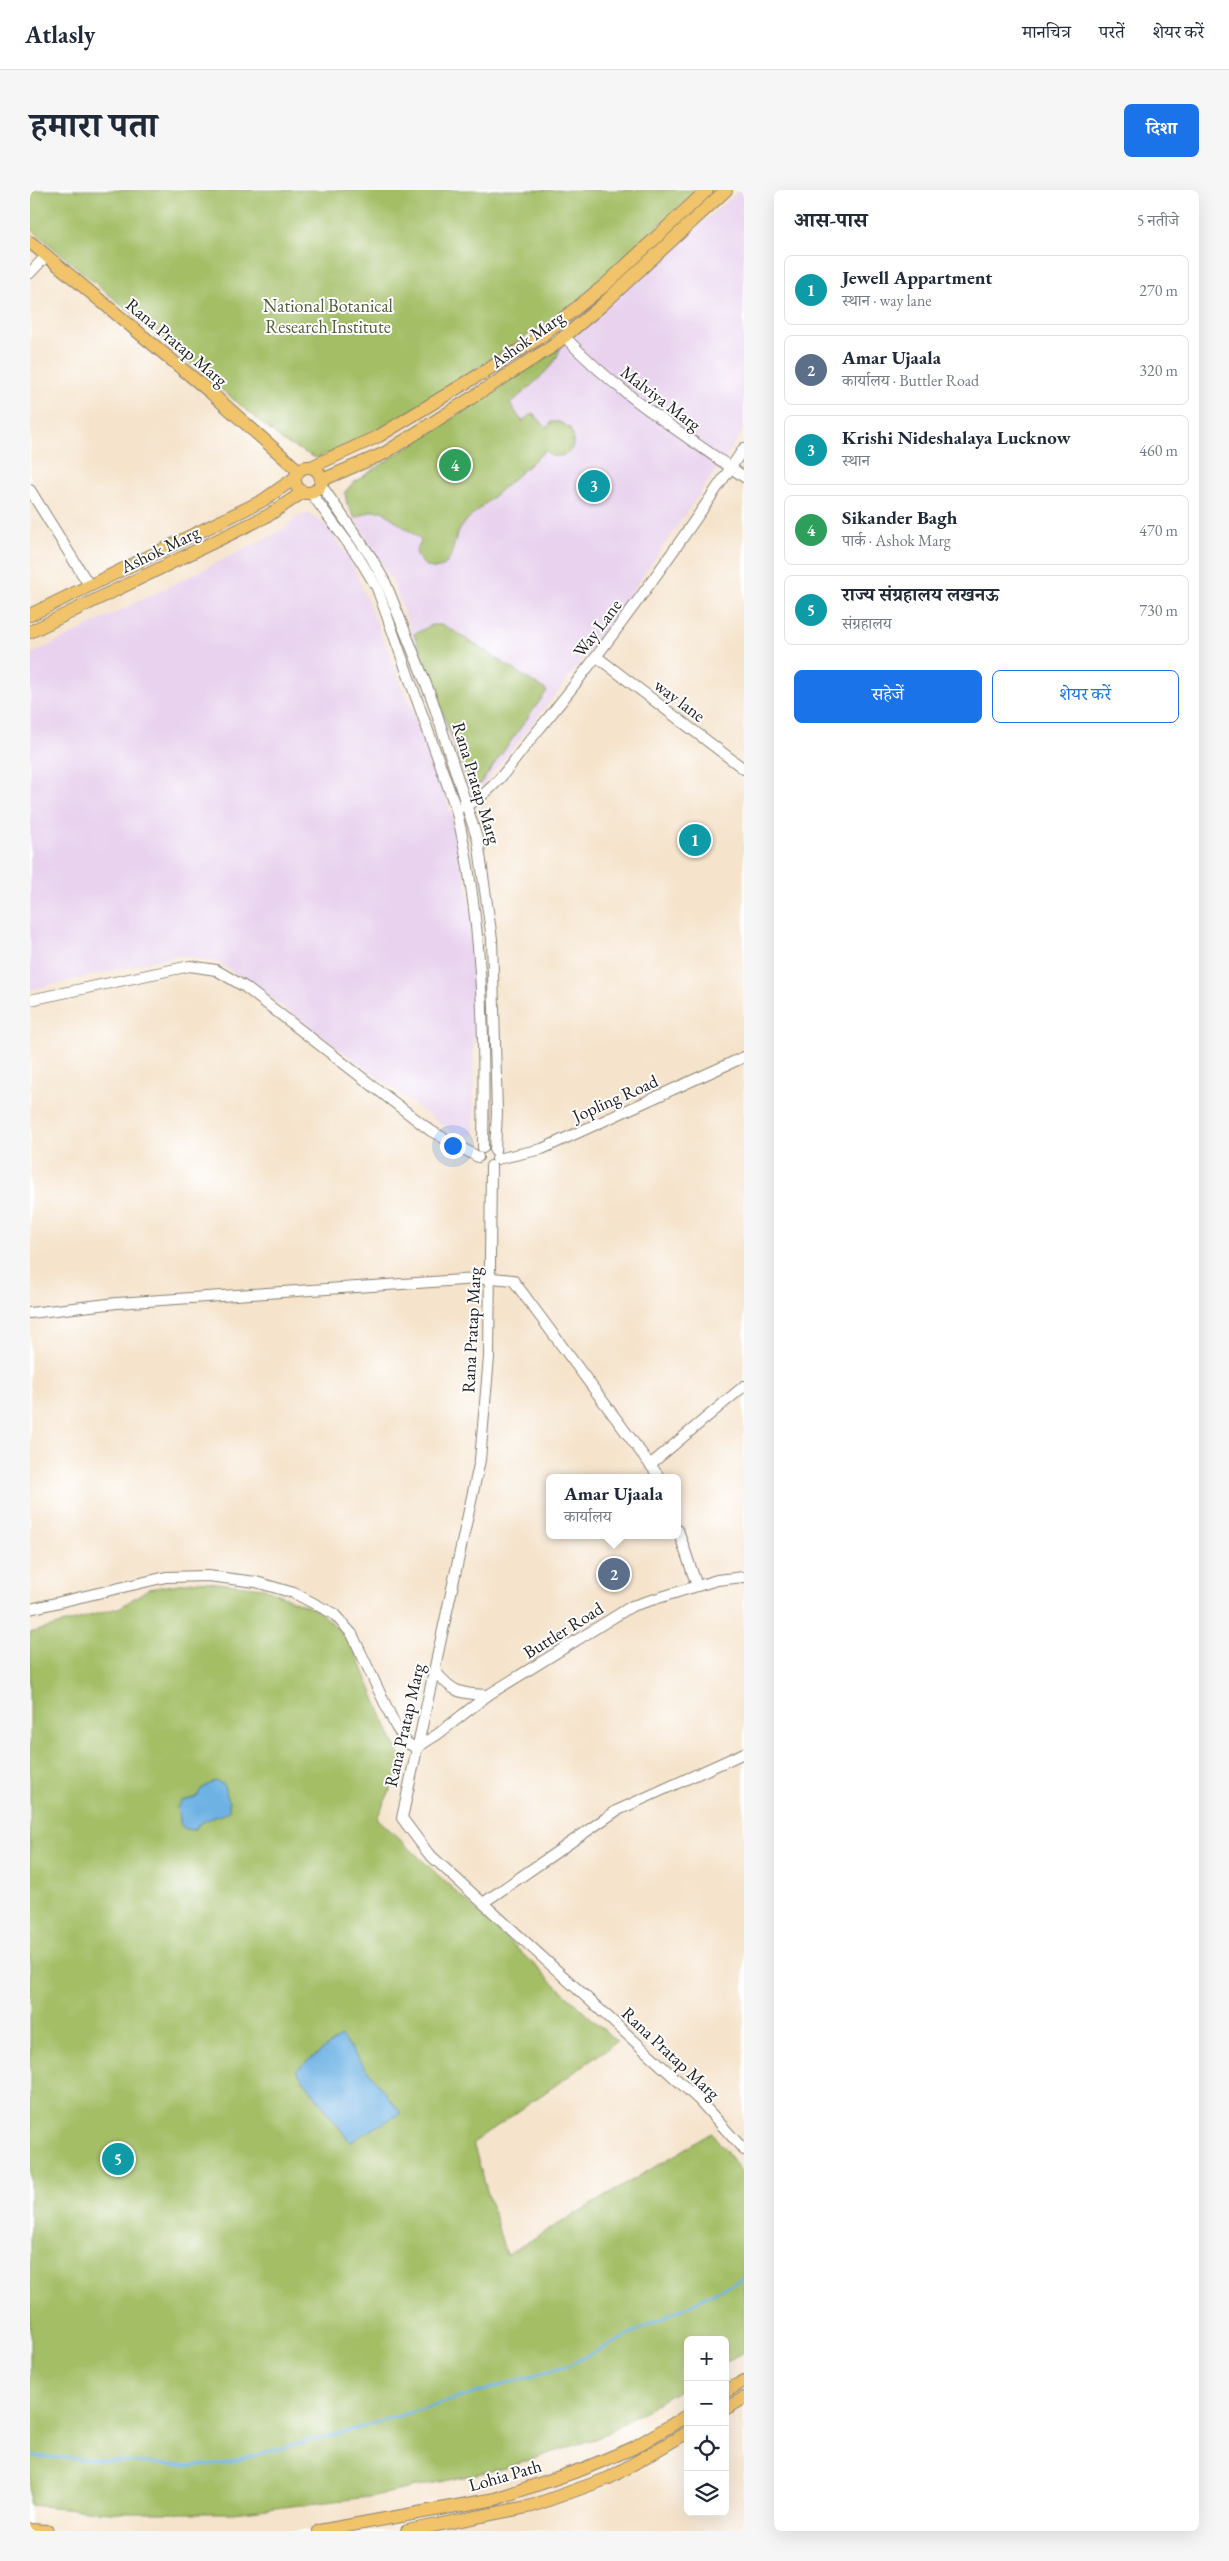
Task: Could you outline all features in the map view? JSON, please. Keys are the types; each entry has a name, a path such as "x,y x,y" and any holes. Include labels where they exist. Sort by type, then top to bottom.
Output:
{"main road":[{"name":"Ashok Marg","path":"30,615 262,500 297,474 379,436 536,340 605,285 707,190"},
{"name":"Ashok Marg","path":"30,632 269,516 314,488 385,453 564,336 601,306 726,190"},
{"name":"Rana Pratap Marg","path":"30,242 210,392 297,474 297,486 314,488"},
{"path":"311,467 319,472 314,488"},
{"path":"729,2389 744,2380"},
{"path":"729,2407 744,2398"},
{"name":"Lohia Path","path":"320,2531 496,2499 583,2469 633,2448 684,2417"},
{"name":"Lohia Path","path":"407,2531 532,2506 609,2478 684,2434"},
{"path":"30,2530 47,2531"}],"street":[{"path":"30,273 46,256"},
{"name":"Malviya Marg","path":"564,336 588,361 658,419 744,477"},
{"name":"Way Lane","path":"456,809 467,805 486,793 596,657 679,544 744,448"},
{"name":"Rana Pratap Marg","path":"314,488 371,556 386,584 432,699 478,841 492,938 497,1112 489,1357 480,1460 402,1818 428,1853 698,2099 742,2145"},
{"name":"Rana Pratap Marg","path":"314,488 377,588 456,809 465,845 478,940 481,1153"},
{"path":"30,490 89,585"},
{"name":"way lane","path":"596,657 744,769"},
{"path":"30,1000 190,966 216,970 245,987 431,1131 481,1153"},
{"name":"Jopling Road","path":"494,1159 542,1149 744,1057"},
{"path":"487,1147 494,1159 482,1165 481,1153 487,1147"},
{"path":"30,1314 117,1303 492,1278 513,1280 657,1474"},
{"path":"651,1464 744,1386"},
{"path":"681,1539 697,1586"},
{"path":"30,1609 166,1577 208,1576 247,1581 294,1592 334,1614 352,1634 396,1727 407,1743 416,1748"},
{"name":"Buttler Road","path":"416,1748 438,1734 488,1696 632,1606 717,1580 744,1578"},
{"path":"435,1671 447,1687 462,1694 488,1696"},
{"path":"483,1903 616,1811 744,1753"}],"shaded area":[{"path":"740,190 744,190 744,430 597,642 482,787 468,788 393,582 346,505 343,493 351,483 558,347"},
{"path":"309,513 327,527 350,558 422,734 453,818 473,915 474,1135 457,1136 242,977 217,962 178,955 30,990 30,655 283,530 296,518"}],"green space":[{"name":"National Botanical Research Institute","path":"30,190 698,190 564,312 365,440 316,458 284,442 30,228"},
{"path":"560,348 558,355 547,371 510,404 522,421 533,413 547,428 551,422 559,422 570,428 574,440 571,450 563,455 551,456 546,450 467,520 458,533 450,557 444,566 432,568 424,564 416,552 421,542 419,538 382,511 372,511 355,518 347,504 345,492 353,483"},
{"path":"432,625 443,625 457,633 547,691 480,784 469,784 414,634"},
{"path":"199,1581 264,1588 318,1611 340,1630 356,1653 392,1739 404,1761 377,1818 617,2042 473,2143 506,2255 712,2133 744,2175 744,2352 729,2361 729,2336 684,2336 684,2387 600,2437 505,2468 369,2497 233,2513 121,2513 30,2505 30,1633 121,1607 148,1589"}],"water":[{"path":"215,1781 223,1784 229,1801 229,1811 201,1823 194,1830 185,1829 181,1825 177,1808 182,1801 197,1797 201,1789"},
{"path":"341,2036 401,2113 350,2142 296,2070"}],"waterway":[{"path":"30,2456 193,2466 226,2463 355,2429 567,2366 744,2278"}],"place":[{"name":"Sikander Bagh","path":"455,465"},
{"name":"Krishi Nideshalaya Lucknow","path":"594,486"},
{"name":"Jewell Appartment","path":"695,840"},
{"name":"Amar Ujaala","path":"614,1574"},
{"name":"राज्य संग्रहालय लखनऊ","path":"118,2159"}]}
